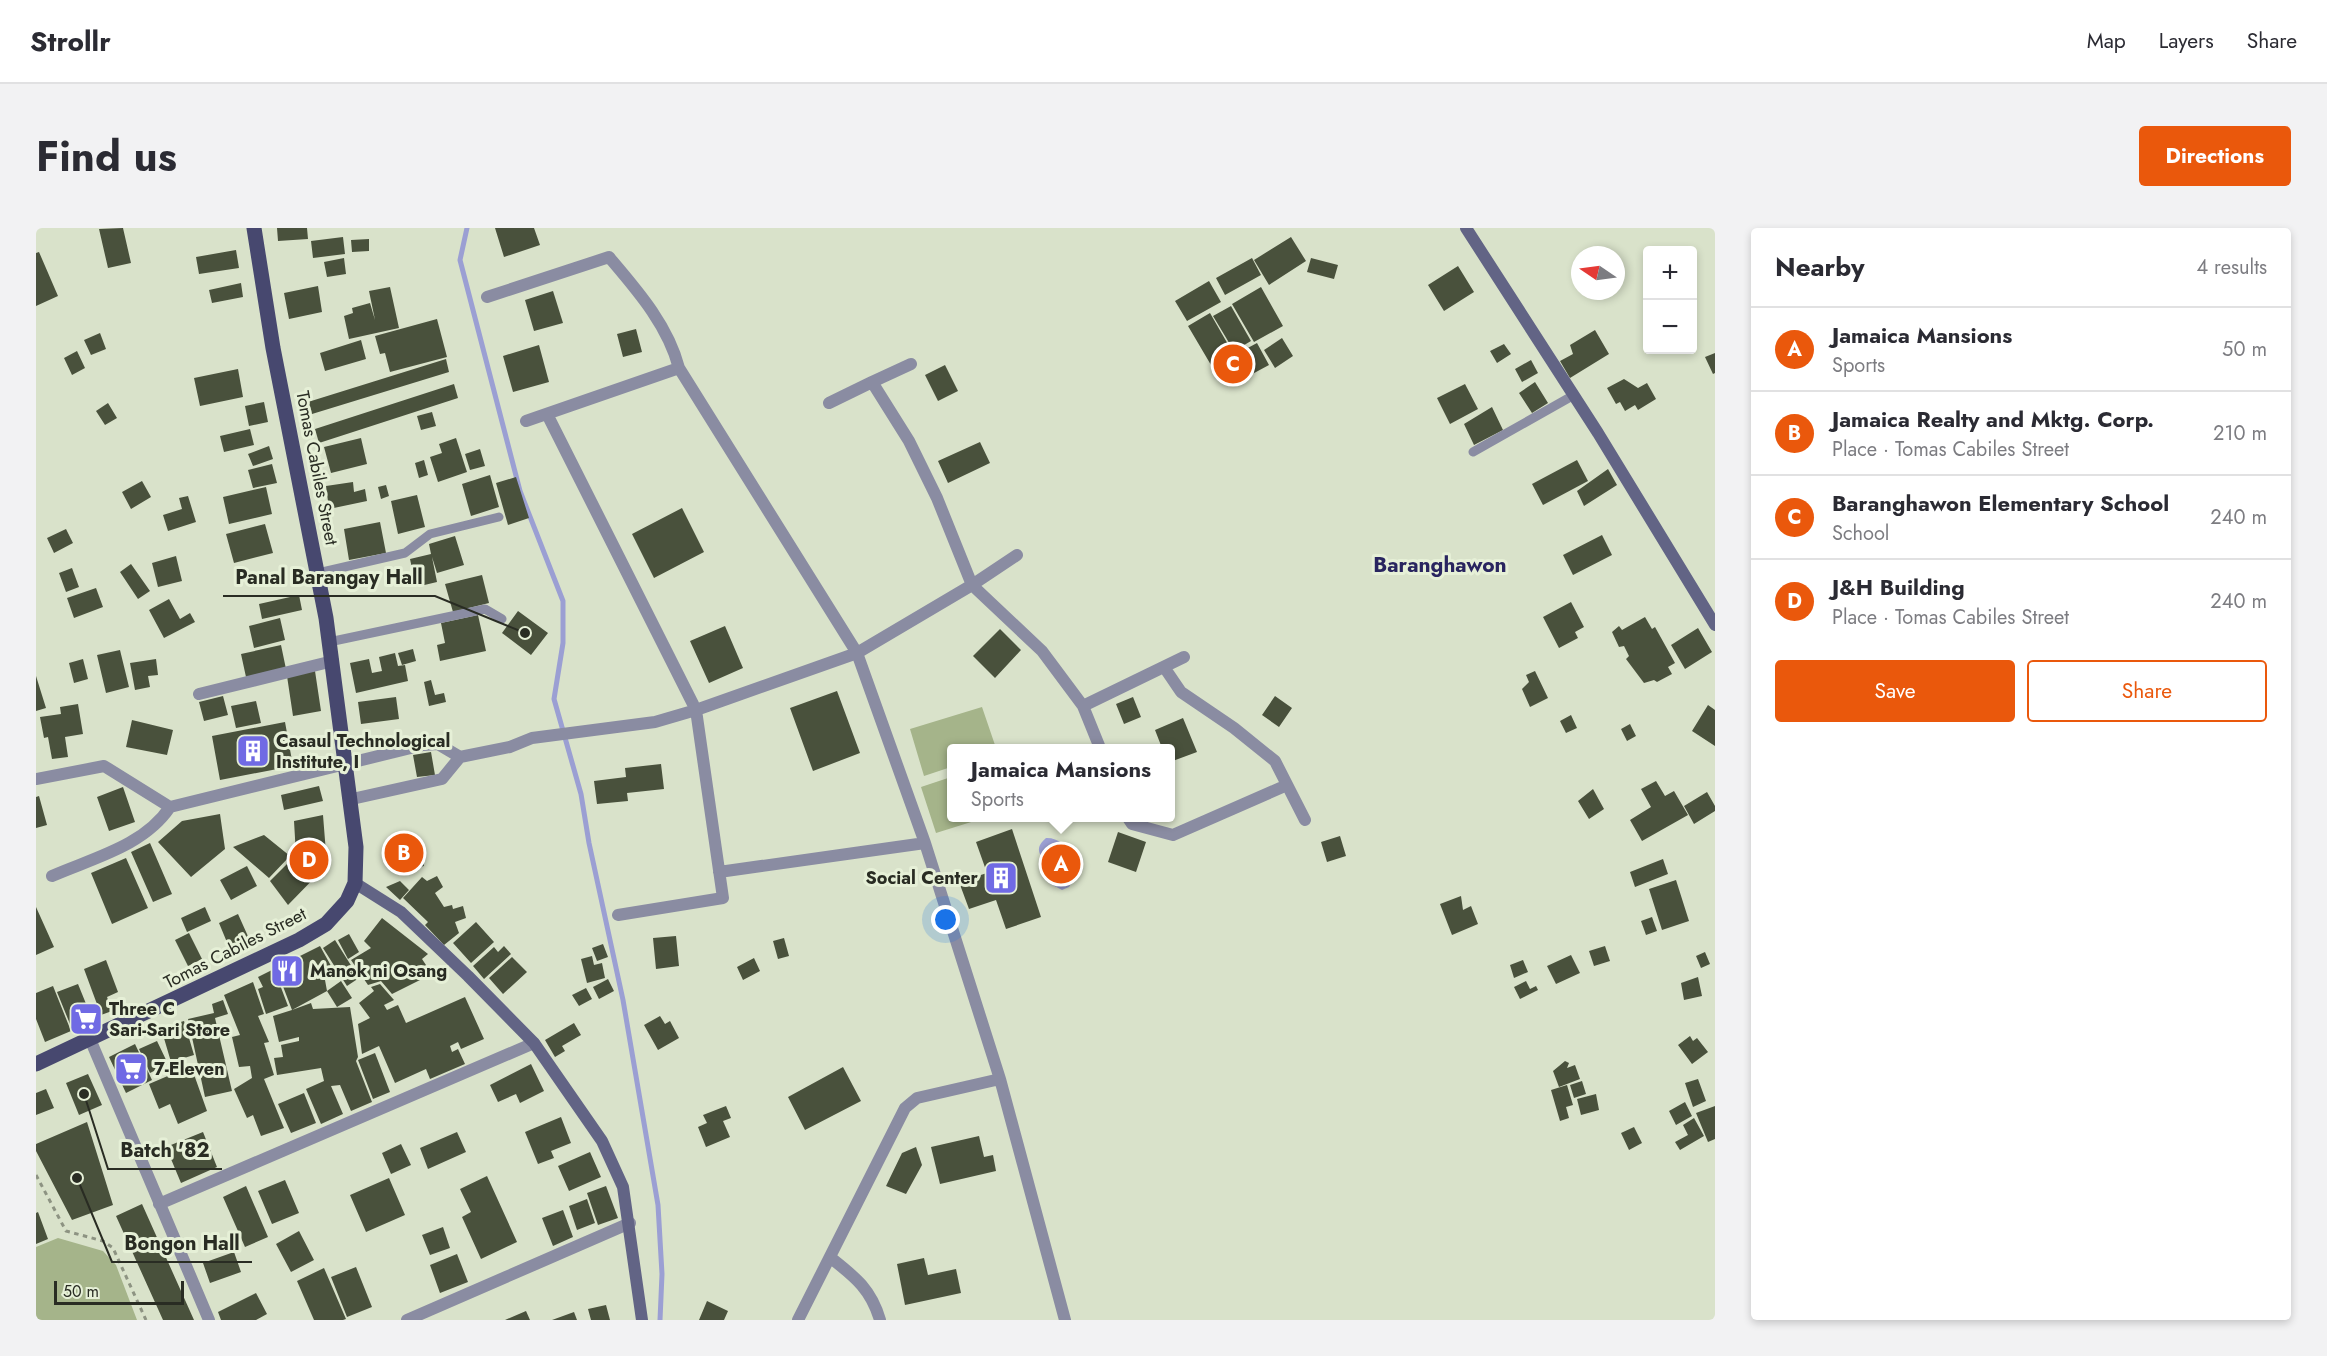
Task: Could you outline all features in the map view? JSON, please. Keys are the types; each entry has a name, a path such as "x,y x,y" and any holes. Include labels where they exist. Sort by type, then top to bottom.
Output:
{"main road":[{"name":"Tomas Cabiles Street","path":"36,1064 299,940 338,912 355,883 357,858 352,799 333,661 318,573 273,348 254,228"}],"street":[{"path":"1466,228 1574,395 1715,625"},
{"path":"487,297 609,257 650,307 675,351 680,368 857,653 925,843 1000,1079 1065,1320"},
{"path":"829,403 911,364"},
{"path":"526,421 680,368"},
{"path":"873,382 909,441 937,498 972,585 1042,651 1083,706 1098,744"},
{"path":"547,414 696,711 723,898 618,915"},
{"path":"352,799 442,779 460,757 510,747 532,738 655,722 696,711 857,653 972,585 1017,555"},
{"path":"1083,706 1184,657"},
{"path":"199,694 333,661"},
{"path":"1164,667 1181,692 1234,728 1275,761 1305,820"},
{"path":"52,876 140,838 161,820 170,807 423,745 438,744 460,757"},
{"path":"36,779 104,766 170,807"},
{"path":"1131,822 1173,835 1287,785"},
{"path":"719,872 925,843"},
{"path":"355,883 401,912 468,975 534,1043 602,1141 623,1187 630,1223 642,1320"},
{"path":"90,1039 208,1320"},
{"path":"159,1204 534,1043"},
{"path":"798,1320 905,1108 917,1098 1000,1079"},
{"path":"407,1320 630,1223"},
{"path":"831,1258 855,1277 874,1299 880,1320"}],"lane":[{"path":"1473,452 1574,395"},
{"path":"318,573 405,553 430,534 499,517"},
{"path":"329,642 485,609 502,619"}],"path":[{"path":"36,1175 66,1231 104,1241 113,1248 146,1320"}],"green space":[{"path":"982,707 995,744 947,744 947,768 924,776 910,729"},
{"path":"947,778 947,822 971,822 936,833 921,787"},
{"path":"58,1238 103,1251 116,1265 137,1320 36,1320 36,1247"}],"water":[{"path":"1046,838 1054,839 1067,848 1074,863 1073,880 1069,887 1062,890 1049,883 1049,867 1039,850"}],"building":[{"path":"123,228 131,263 108,268 99,229"},
{"path":"277,228 307,228 308,239 278,241"},
{"path":"495,228 534,228 540,245 504,257"},
{"path":"343,237 345,254 313,258 311,241"},
{"path":"1291,237 1306,261 1269,285 1254,260"},
{"path":"369,239 369,251 352,252 351,240"},
{"path":"236,250 239,268 199,274 196,257"},
{"path":"39,252 58,296 36,306 36,253"},
{"path":"344,258 346,274 327,277 324,262"},
{"path":"1252,258 1261,275 1225,295 1216,278"},
{"path":"1311,258 1338,265 1334,279 1307,272"},
{"path":"1458,266 1474,292 1444,311 1428,285"},
{"path":"1209,281 1221,302 1187,321 1175,301"},
{"path":"241,283 243,297 212,303 209,290"},
{"path":"318,286 322,312 289,319 284,293"},
{"path":"390,287 399,328 349,339 344,316 353,313 352,308 370,303 375,320 369,291"},
{"path":"1261,287 1283,326 1254,342 1232,304"},
{"path":"553,291 563,323 534,331 525,300"},
{"path":"1231,306 1251,341 1234,351 1213,316"},
{"path":"1210,313 1233,353 1211,365 1188,326"},
{"path":"437,319 447,357 390,372 385,353 380,354 375,336"},
{"path":"636,329 642,352 623,357 617,334"},
{"path":"1595,330 1609,354 1570,378 1560,361 1573,354 1570,345"},
{"path":"100,333 106,349 91,355 84,340"},
{"path":"1282,338 1293,356 1275,368 1264,350"},
{"path":"361,340 366,359 325,371 320,353"},
{"path":"1257,343 1269,365 1230,386 1218,364"},
{"path":"1504,344 1511,354 1497,363 1490,351"},
{"path":"539,345 549,382 513,392 503,356"},
{"path":"77,351 85,368 72,375 64,358"},
{"path":"1715,353 1715,373 1713,374 1705,357"},
{"path":"446,359 449,372 312,414 308,402"},
{"path":"1531,360 1538,373 1522,382 1515,369"},
{"path":"945,365 958,391 938,401 925,375"},
{"path":"238,369 243,397 200,406 194,378"},
{"path":"1624,379 1638,388 1647,383 1656,399 1638,410 1635,405 1625,411 1620,402 1616,404 1607,388"},
{"path":"1535,382 1548,403 1532,413 1519,393"},
{"path":"454,384 458,398 319,443 315,429"},
{"path":"1465,384 1478,409 1450,424 1437,398"},
{"path":"264,402 268,422 249,426 245,406"},
{"path":"108,403 117,418 105,425 96,411"},
{"path":"1492,407 1503,430 1474,445 1464,424"},
{"path":"432,412 436,426 421,430 417,416"},
{"path":"250,429 254,445 224,452 220,436"},
{"path":"361,438 367,464 331,473 324,447"},
{"path":"456,438 467,472 438,482 430,457 442,453 439,444"},
{"path":"980,442 990,463 948,483 938,461"},
{"path":"269,446 273,459 253,466 248,454"},
{"path":"480,449 485,466 470,470 465,454"},
{"path":"424,460 428,475 419,478 415,463"},
{"path":"1577,460 1588,481 1543,505 1532,484"},
{"path":"272,464 277,483 253,488 248,470"},
{"path":"1608,469 1617,485 1584,506 1577,491"},
{"path":"490,475 499,507 471,516 462,484"},
{"path":"516,477 529,518 508,525 496,483"},
{"path":"142,481 151,497 131,509 122,492"},
{"path":"353,482 354,492 365,489 367,501 329,509 326,486"},
{"path":"386,485 389,496 381,499 378,487"},
{"path":"266,487 272,514 229,524 223,497"},
{"path":"417,495 425,527 398,534 391,501"},
{"path":"188,496 196,522 168,531 163,515 182,509 179,498"},
{"path":"682,508 704,552 654,578 632,534"},
{"path":"380,522 386,553 349,560 344,529"},
{"path":"265,524 273,553 234,563 226,534"},
{"path":"66,529 73,543 54,553 47,538"},
{"path":"1602,535 1612,555 1573,575 1563,555"},
{"path":"455,536 464,565 437,573 432,557 437,582 416,587 410,559 431,554 429,544"},
{"path":"176,556 182,581 158,587 152,563"},
{"path":"131,564 150,591 138,599 120,572"},
{"path":"72,568 79,587 66,592 59,573"},
{"path":"482,575 489,603 453,612 445,584"},
{"path":"96,588 103,607 74,618 67,598"},
{"path":"299,595 302,610 262,619 259,604"},
{"path":"169,599 180,619 190,613 195,622 164,638 149,610"},
{"path":"1571,602 1584,627 1575,632 1578,638 1559,648 1543,617"},
{"path":"518,611 548,633 531,655 502,633"},
{"path":"478,615 486,651 440,661 437,645 445,643 441,623"},
{"path":"1645,617 1652,629 1655,627 1675,663 1668,667 1672,674 1657,682 1654,680 1644,683 1626,659 1629,656 1624,646 1619,647 1612,632 1619,626 1622,630"},
{"path":"280,618 285,640 254,648 249,626"},
{"path":"725,626 743,668 709,683 690,641"},
{"path":"1698,628 1712,652 1685,669 1671,645"},
{"path":"1000,629 1021,650 995,678 973,656"},
{"path":"281,645 286,669 246,677 241,654"},
{"path":"413,649 416,661 402,665 398,653"},
{"path":"120,650 129,687 106,693 97,655"},
{"path":"395,653 398,666 405,665 408,681 356,693 350,663 369,659 372,673 382,671 379,657"},
{"path":"83,659 88,679 74,683 69,663"},
{"path":"156,659 158,675 148,676 150,687 135,690 130,663"},
{"path":"315,671 321,711 293,716 287,676"},
{"path":"1535,671 1548,698 1530,707 1522,689 1529,682 1526,675"},
{"path":"36,676 46,708 36,711"},
{"path":"431,680 435,695 444,693 446,702 429,706 424,682"},
{"path":"837,691 860,753 813,771 790,708"},
{"path":"223,696 228,715 204,721 199,702"},
{"path":"1275,696 1292,708 1279,727 1262,715"},
{"path":"396,697 399,719 361,724 358,702"},
{"path":"1133,697 1141,717 1124,724 1116,704"},
{"path":"256,701 261,723 236,728 231,706"},
{"path":"78,704 83,734 65,737 68,757 52,759 48,737 44,738 40,717 61,714 60,707"},
{"path":"1708,705 1715,710 1715,746 1692,731"},
{"path":"1571,715 1577,728 1566,733 1560,721"},
{"path":"1183,718 1197,752 1175,760 1175,744 1160,744 1155,730"},
{"path":"132,720 173,730 167,755 126,747"},
{"name":"Casaul Technological Institute, I","path":"285,722 293,766 220,780 212,736"},
{"path":"1630,724 1636,736 1627,741 1621,729"},
{"path":"431,752 435,775 417,777 413,755"},
{"path":"661,764 664,789 627,793 628,801 597,804 594,781 626,777 625,768"},
{"path":"1656,781 1665,796 1674,791 1688,815 1642,841 1630,820 1651,807 1641,789"},
{"path":"319,786 323,801 284,810 281,795"},
{"path":"123,787 135,822 109,831 97,797"},
{"path":"1593,789 1604,809 1589,819 1578,801"},
{"path":"1707,792 1715,806 1715,811 1694,824 1684,806"},
{"path":"39,796 47,825 36,828 36,797"},
{"path":"220,814 225,849 191,877 158,842 182,821"},
{"path":"323,815 326,853 324,868 288,905 270,881 296,855 294,821"},
{"name":"Social Center","path":"1012,829 1041,917 1006,929 996,900 969,909 959,882 987,873 976,842"},
{"path":"1118,832 1146,842 1136,872 1108,862"},
{"path":"264,835 290,856 269,878 233,847"},
{"path":"1340,836 1346,856 1327,862 1321,842"},
{"path":"418,838 424,866 397,872 393,858 389,859 386,849 391,847 390,844"},
{"path":"150,843 172,894 153,902 131,852"},
{"path":"126,858 148,908 112,924 91,873"},
{"path":"1663,859 1668,874 1635,887 1630,872"},
{"path":"247,866 257,886 231,900 220,880"},
{"path":"437,876 443,887 435,893 444,907 452,905 453,909 463,906 466,918 455,922 459,933 444,945 425,925 428,922 403,898 422,877 427,881"},
{"path":"1676,880 1689,921 1662,930 1649,889"},
{"path":"400,881 409,890 400,900 386,887"},
{"path":"1461,896 1463,910 1471,906 1478,924 1452,935 1440,904"},
{"path":"36,907 54,947 36,955"},
{"path":"205,907 211,921 187,932 181,918"},
{"path":"238,914 251,943 231,952 219,923"},
{"path":"1652,917 1657,931 1646,935 1641,921"},
{"path":"382,918 428,954 422,959 432,974 392,994 381,981 368,985 351,960 371,948 364,941"},
{"path":"476,922 494,942 471,963 453,943"},
{"path":"189,933 202,959 188,966 175,940"},
{"path":"349,934 359,952 348,959 338,940"},
{"path":"676,936 679,966 656,969 653,938"},
{"path":"784,938 789,956 778,959 773,941"},
{"path":"335,940 359,978 347,986 323,948"},
{"path":"603,944 608,957 597,961 592,948"},
{"path":"320,946 335,973 325,980 327,991 292,1010 276,968"},
{"path":"504,946 511,954 484,979 473,966 494,947 498,952"},
{"path":"1605,946 1610,961 1594,966 1589,951"},
{"path":"1705,952 1710,964 1701,968 1696,956"},
{"path":"1571,955 1580,973 1556,984 1547,966"},
{"path":"592,956 594,965 602,963 605,978 587,983 581,959"},
{"path":"512,957 527,972 503,994 489,978"},
{"path":"754,958 760,971 743,980 737,967"},
{"path":"106,960 118,992 107,997 112,1011 101,1015 84,969"},
{"path":"1523,960 1528,972 1514,978 1510,965"},
{"path":"274,969 288,1006 266,1014 258,989 263,987 258,977"},
{"path":"1698,977 1702,996 1684,1000 1681,983"},
{"path":"608,979 614,991 599,999 593,987"},
{"path":"341,981 352,998 337,1007 327,991"},
{"path":"1526,981 1530,989 1536,986 1538,990 1520,999 1514,987"},
{"path":"253,982 264,1014 258,1016 269,1042 264,1043 274,1075 264,1079 284,1128 261,1136 253,1115 247,1118 234,1089 252,1078 250,1066 239,1067 232,1037 240,1035 224,995"},
{"path":"78,984 93,1021 72,1029 57,992"},
{"path":"380,984 394,1000 384,1005 387,1010 398,1005 406,1023 465,997 484,1039 461,1049 458,1042 450,1046 452,1052 458,1049 465,1064 430,1079 426,1069 395,1083 379,1046 362,1054 358,1024 370,1018 359,1003 374,991 371,987"},
{"path":"53,986 71,1031 45,1042 36,1019 36,993"},
{"path":"586,988 592,999 579,1006 572,995"},
{"path":"223,1000 228,1014 215,1018 232,1091 205,1097 188,1019 214,1013 212,1004"},
{"path":"311,1003 313,1009 350,1007 358,1057 356,1061 372,1102 351,1111 340,1085 331,1086 343,1114 321,1124 306,1089 324,1081 321,1068 277,1075 274,1058 283,1057 281,1045 299,1041 299,1037 279,1042 273,1016"},
{"path":"660,1016 665,1024 670,1021 679,1038 658,1050 644,1025"},
{"path":"184,1021 194,1055 171,1062 161,1028"},
{"path":"574,1023 581,1035 562,1046 565,1051 555,1057 545,1040"},
{"path":"1690,1036 1693,1041 1697,1038 1708,1052 1692,1064 1678,1045"},
{"path":"157,1041 168,1064 150,1073 139,1049"},
{"path":"135,1044 152,1080 126,1093 109,1057"},
{"path":"375,1053 390,1092 373,1099 358,1060"},
{"path":"1565,1061 1569,1063 1567,1068 1575,1065 1580,1079 1559,1087 1553,1071"},
{"path":"531,1064 544,1091 520,1103 516,1094 498,1102 490,1085"},
{"path":"191,1066 207,1111 178,1124 170,1104 159,1109 149,1084"},
{"path":"843,1067 861,1101 805,1130 788,1097"},
{"path":"88,1074 102,1105 79,1115 66,1083"},
{"path":"1698,1079 1706,1101 1693,1107 1685,1083"},
{"path":"1582,1081 1586,1094 1574,1098 1570,1085"},
{"path":"1567,1085 1573,1105 1566,1107 1569,1118 1560,1121 1551,1090"},
{"path":"46,1089 54,1108 36,1115 36,1093"},
{"path":"304,1093 316,1123 291,1133 278,1104"},
{"path":"1596,1094 1599,1110 1581,1115 1577,1099"},
{"path":"1685,1102 1692,1116 1676,1125 1669,1111"},
{"path":"726,1106 731,1118 723,1121 730,1137 706,1147 698,1127 707,1123 703,1115"},
{"path":"1715,1106 1715,1139 1708,1142 1696,1113"},
{"path":"561,1117 571,1143 551,1151 554,1158 538,1164 525,1132"},
{"path":"1694,1118 1704,1136 1680,1150 1675,1142 1688,1135 1683,1125"},
{"path":"87,1122 113,1205 72,1220 36,1151 36,1144"},
{"path":"1634,1127 1642,1143 1629,1150 1621,1133"},
{"path":"203,1132 217,1167 181,1183 166,1147"},
{"path":"457,1132 466,1152 428,1169 420,1148"},
{"path":"979,1136 984,1157 993,1155 996,1171 940,1184 931,1147"},
{"path":"401,1144 411,1165 391,1174 382,1153"},
{"path":"916,1147 922,1165 906,1194 886,1186 902,1153"},
{"path":"590,1152 601,1177 569,1191 558,1166"},
{"path":"487,1176 517,1242 481,1259 462,1217 471,1212 460,1189"},
{"path":"389,1178 405,1215 366,1232 350,1195"},
{"path":"285,1180 299,1213 272,1224 258,1191"},
{"path":"246,1186 268,1237 245,1247 223,1197"},
{"path":"606,1186 618,1218 598,1225 587,1193"},
{"path":"587,1199 595,1223 577,1230 569,1206"},
{"path":"142,1204 194,1320 163,1320 116,1216"},
{"path":"563,1210 573,1237 553,1246 542,1218"},
{"path":"38,1212 48,1239 36,1244 36,1213"},
{"path":"443,1227 450,1248 430,1255 422,1235"},
{"path":"299,1231 314,1260 291,1272 276,1244"},
{"path":"234,1252 241,1272 210,1283 203,1263"},
{"path":"457,1254 468,1282 440,1293 430,1265"},
{"path":"924,1258 928,1275 956,1269 961,1293 905,1305 897,1264"},
{"path":"356,1267 372,1307 347,1317 331,1277"},
{"path":"324,1268 346,1319 314,1320 297,1281"},
{"path":"256,1293 267,1314 256,1320 221,1320 218,1312"},
{"path":"707,1301 728,1311 724,1320 699,1320"},
{"path":"606,1305 610,1320 591,1320 588,1309"},
{"path":"526,1311 530,1320 505,1320"},
{"path":"574,1312 577,1320 552,1320"}],"waterway":[{"path":"467,228 460,260 520,491 563,601 563,643 554,699 581,794 589,843 623,1000 658,1205 662,1274 660,1320"}],"place":[{"name":"Baranghawon Elementary School","path":"1233,364"},
{"name":"Panal Barangay Hall","path":"525,633"},
{"name":"Casaul Technological Institute, I","path":"253,751"},
{"name":"Jamaica Realty and Mktg. Corp.","path":"404,853"},
{"name":"J&H Building","path":"309,860"},
{"name":"Jamaica Mansions","path":"1061,864"},
{"name":"Social Center","path":"1001,878"},
{"name":"Manok ni Osang","path":"287,971"},
{"name":"Three C Sari-Sari Store","path":"86,1019"},
{"name":"7-Eleven","path":"131,1069"},
{"name":"Batch '82","path":"84,1094"},
{"name":"Bongon Hall","path":"77,1178"}],"district":[{"name":"Baranghawon","path":"1440,565"}]}
